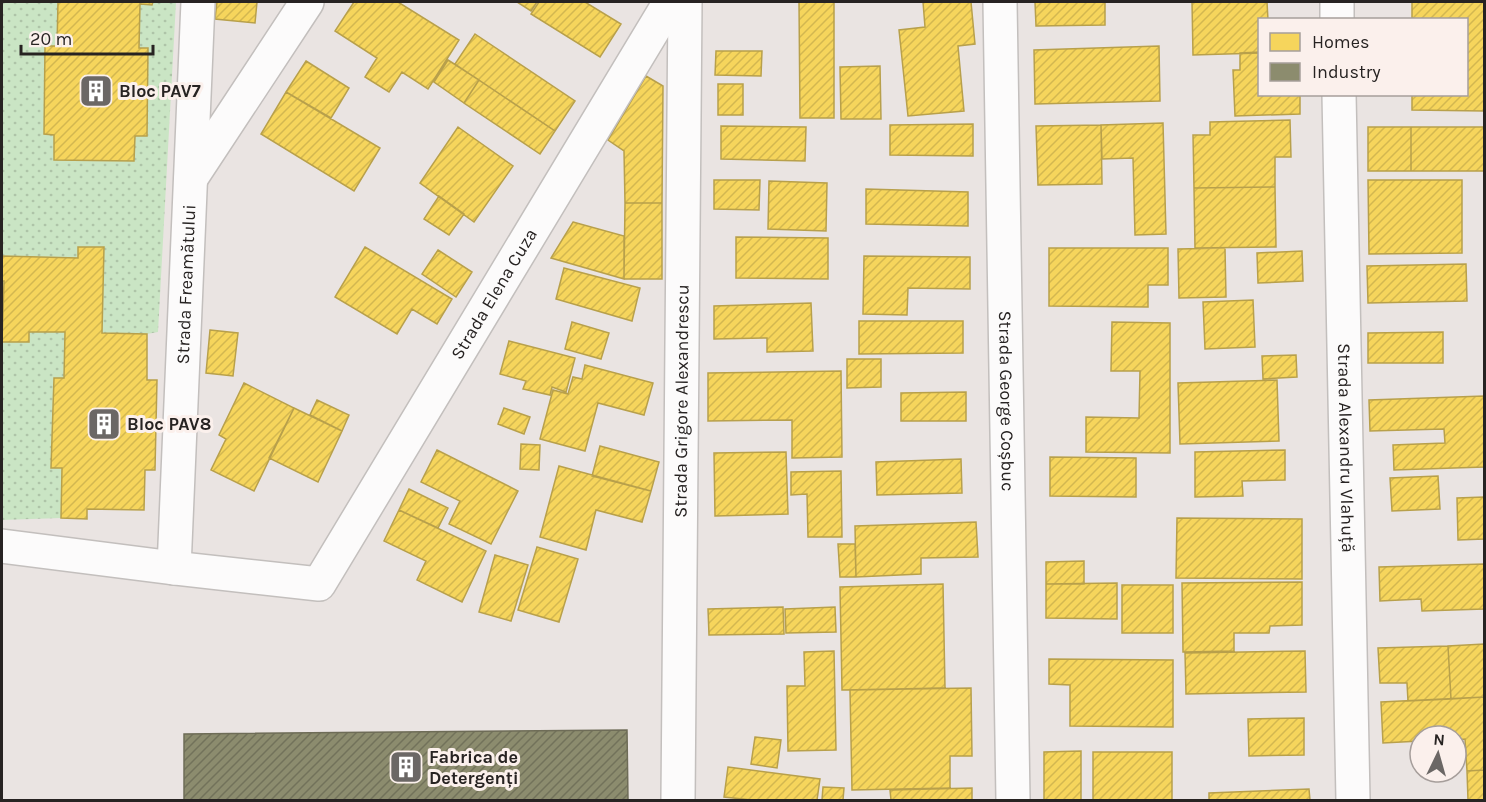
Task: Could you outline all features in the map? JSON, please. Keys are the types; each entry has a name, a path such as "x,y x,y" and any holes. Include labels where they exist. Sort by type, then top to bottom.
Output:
{"street":[{"name":"Strada Freamătului","path":"174,568 198,2"},
{"path":"191,178 307,2"},
{"name":"Strada Elena Cuza","path":"174,568 319,584 670,2"},
{"name":"Strada Grigore Alexandrescu","path":"678,801 685,2"},
{"name":"Strada George Coșbuc","path":"1000,2 1013,801"},
{"path":"1337,2 1337,18"},
{"name":"Strada Alexandru Vlahuță","path":"1339,96 1353,801"},
{"path":"2,546 174,568"}],"green space":[{"path":"2,2 58,2 54,159 134,161 135,136 147,136 148,48 139,48 140,4 176,2 158,332 147,334 102,333 103,247 79,247 78,258 2,256"},
{"path":"2,281 4,281 2,341"},
{"path":"29,332 65,332 64,378 54,378 51,468 62,468 61,518 2,520 2,341 28,342"}],"building: Homes":[{"name":"Bloc PAV7","path":"58,2 153,2 152,5 140,4 139,48 148,48 147,136 135,136 134,161 54,160 54,135 44,134 45,46 57,46"},
{"path":"217,2 257,2 255,23 215,19"},
{"path":"354,2 398,2 459,40 428,89 402,72 389,92 365,77 377,58 335,31"},
{"path":"517,2 537,2 531,11"},
{"path":"539,2 585,2 621,24 600,57 531,14"},
{"path":"799,2 834,2 834,118 800,118"},
{"path":"923,2 971,2 975,44 958,46 964,111 908,116 899,30 925,27"},
{"path":"1035,2 1105,2 1105,25 1036,26"},
{"path":"1192,2 1267,2 1268,18 1258,18 1258,53 1193,55"},
{"path":"1412,2 1484,2 1484,111 1412,110 1412,96 1468,96 1468,18 1412,18"},
{"path":"475,34 575,101 555,131 455,64"},
{"path":"1159,46 1160,101 1035,104 1034,50"},
{"path":"716,51 762,51 761,76 715,75"},
{"path":"1258,52 1258,96 1300,96 1300,114 1235,116 1233,70 1240,70 1240,53"},
{"path":"448,60 479,80 464,103 434,82"},
{"path":"306,61 349,88 331,118 286,92"},
{"path":"880,66 881,119 841,119 840,67"},
{"path":"646,76 663,86 662,203 625,203 624,151 608,140"},
{"path":"479,80 555,131 540,154 464,103"},
{"path":"718,84 743,84 743,115 718,115"},
{"path":"286,92 380,148 354,191 261,134"},
{"path":"1290,120 1291,157 1275,157 1275,187 1194,188 1193,135 1210,135 1210,122"},
{"path":"1163,123 1166,234 1135,235 1133,158 1102,159 1101,125"},
{"path":"973,124 973,156 890,155 890,125"},
{"path":"1101,125 1102,184 1038,185 1036,126"},
{"path":"721,126 806,127 805,161 721,159"},
{"path":"458,127 513,166 474,222 420,183"},
{"path":"1368,127 1411,127 1411,171 1368,171"},
{"path":"1411,127 1484,127 1484,171 1411,171"},
{"path":"714,180 760,180 759,210 714,209"},
{"path":"1368,180 1462,180 1462,253 1369,254"},
{"path":"769,181 827,183 826,231 768,229"},
{"path":"1275,187 1276,247 1195,248 1194,188"},
{"path":"866,189 968,192 968,226 866,224"},
{"path":"439,196 464,214 449,235 424,219"},
{"path":"625,203 662,203 662,279 624,279"},
{"path":"573,222 624,236 624,279 551,258"},
{"path":"736,237 828,238 828,279 736,278"},
{"name":"Bloc PAV8","path":"78,247 104,247 102,333 147,334 147,380 157,380 155,470 145,470 144,510 87,509 87,519 61,518 62,468 51,468 54,378 64,378 65,332 29,332 29,342 2,342 4,281 2,281 2,256 78,258"},
{"path":"365,247 452,299 437,324 412,309 397,334 335,297"},
{"path":"1049,248 1168,248 1168,285 1148,285 1148,307 1049,306"},
{"path":"1225,248 1226,297 1179,298 1178,249"},
{"path":"438,250 472,272 456,297 422,274"},
{"path":"1302,251 1303,281 1258,283 1257,253"},
{"path":"864,256 970,257 970,289 908,288 907,315 863,314"},
{"path":"1466,264 1467,301 1368,303 1367,266"},
{"path":"564,268 640,288 632,321 556,299"},
{"path":"1253,300 1255,347 1205,349 1203,302"},
{"path":"811,303 813,351 767,352 767,338 714,339 714,306"},
{"path":"859,321 963,321 963,353 859,354"},
{"path":"572,322 609,333 601,359 565,349"},
{"path":"1112,322 1170,323 1170,453 1086,452 1086,417 1139,418 1140,371 1111,371"},
{"path":"210,330 238,333 233,376 206,373"},
{"path":"1443,332 1443,363 1368,363 1368,333"},
{"path":"509,341 575,358 566,392 552,387 550,395 523,389 526,381 500,374"},
{"path":"1296,355 1297,377 1263,379 1262,356"},
{"path":"847,359 881,359 881,387 847,388"},
{"path":"585,365 653,383 644,415 598,403 585,451 540,439 553,390 568,394 573,377 582,379"},
{"path":"841,371 842,457 792,458 792,420 708,421 708,373"},
{"path":"1277,380 1279,441 1180,444 1178,383"},
{"path":"244,383 294,408 254,491 211,470 226,439 219,435"},
{"path":"966,392 966,421 901,421 901,393"},
{"path":"1484,396 1484,467 1394,470 1393,445 1445,443 1444,429 1370,431 1369,400"},
{"path":"317,400 349,415 342,431 310,415"},
{"path":"294,408 342,431 318,482 269,458"},
{"path":"504,408 530,417 524,434 498,424"},
{"path":"521,444 540,445 539,470 520,469"},
{"path":"600,446 659,462 651,491 592,476"},
{"path":"437,450 518,491 491,544 449,524 460,501 421,482"},
{"path":"1285,450 1285,480 1242,481 1243,496 1195,497 1195,452"},
{"path":"786,452 788,514 715,516 714,453"},
{"path":"1050,457 1136,458 1136,497 1050,496"},
{"path":"961,459 962,493 877,495 876,462"},
{"path":"559,466 651,491 642,522 596,510 586,550 540,537"},
{"path":"841,471 842,537 808,537 807,494 791,495 791,472"},
{"path":"1438,476 1440,509 1392,511 1390,478"},
{"path":"409,489 448,508 438,528 399,510"},
{"path":"1484,497 1484,539 1458,540 1457,498"},
{"path":"399,510 486,551 462,602 417,580 426,561 384,541"},
{"path":"1177,518 1302,519 1302,579 1176,578"},
{"path":"976,522 978,557 921,558 921,574 856,577 855,526"},
{"path":"838,544 855,544 856,577 840,577"},
{"path":"537,547 578,559 559,622 518,610"},
{"path":"495,555 528,565 511,621 479,612"},
{"path":"1084,561 1084,584 1046,584 1046,562"},
{"path":"1484,564 1484,609 1422,611 1421,599 1380,601 1379,567"},
{"path":"1302,582 1302,625 1270,626 1269,633 1234,633 1234,651 1183,652 1182,583"},
{"path":"1117,583 1117,619 1046,618 1046,584"},
{"path":"943,584 945,688 842,690 840,587"},
{"path":"1122,585 1173,585 1173,633 1122,633"},
{"path":"783,607 784,634 709,635 708,609"},
{"path":"835,607 836,632 786,633 785,609"},
{"path":"1484,644 1484,697 1451,699 1448,646"},
{"path":"1448,646 1451,699 1408,701 1407,683 1380,683 1378,648"},
{"path":"834,651 836,750 788,751 787,686 805,686 804,652"},
{"path":"1305,651 1306,692 1186,694 1185,653"},
{"path":"1049,659 1173,660 1173,727 1070,726 1070,685 1049,684"},
{"path":"971,688 972,756 950,756 950,788 852,790 850,690"},
{"path":"1484,697 1484,770 1468,771 1468,724 1408,724 1408,742 1383,743 1381,702"},
{"path":"1304,718 1304,755 1249,756 1248,719"},
{"path":"755,737 781,740 777,768 751,764"},
{"path":"1081,751 1081,800 1044,800 1044,752"},
{"path":"1093,752 1172,752 1172,800 1093,800"},
{"path":"728,767 820,779 817,800 752,800 724,797"},
{"path":"1484,770 1484,800 1468,800 1468,771"},
{"path":"823,787 844,788 843,800 822,800"},
{"path":"972,788 972,800 891,800 890,790"},
{"path":"1309,789 1310,800 1209,800 1209,793"}],"building: Industry":[{"name":"Fabrica de Detergenți","path":"627,730 628,800 184,800 184,734"}],"place":[{"name":"Bloc PAV7","path":"96,91"},
{"name":"Bloc PAV8","path":"104,424"},
{"name":"Fabrica de Detergenți","path":"406,767"}]}
